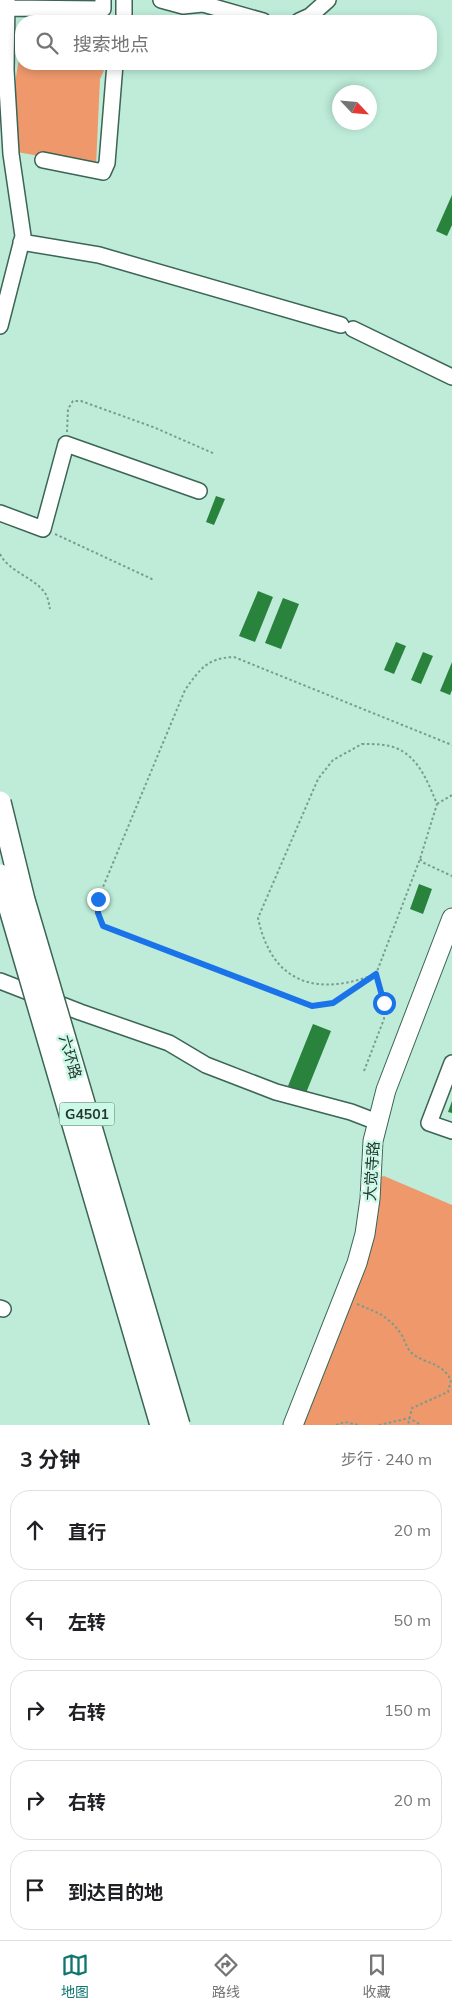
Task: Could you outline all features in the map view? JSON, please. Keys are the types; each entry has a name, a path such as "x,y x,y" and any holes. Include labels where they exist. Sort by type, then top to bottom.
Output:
{"highway":[{"name":"六环路","path":"0,802 24,900 179,1425"},
{"name":"六环路","path":"0,875 161,1425"}],"main road":[{"name":"大觉寺路","path":"293,1425 343,1298 365,1234 370,1199 373,1141 377,1122 386,1090 452,918"}],"street":[{"path":"0,326 22,236 11,154 6,70 6,4 103,9 103,0"},
{"path":"124,0 124,15"},
{"path":"161,0 183,6 203,4 242,15"},
{"path":"311,15 328,0"},
{"path":"43,160 103,172 107,164 115,70"},
{"path":"21,242 99,255 347,327 452,377"},
{"path":"0,513 43,529 66,444 199,490"},
{"path":"0,981 80,1012 168,1042 206,1065 276,1092 351,1112 377,1122"},
{"path":"452,1063 429,1122 452,1131"}],"path":[{"path":"66,444 68,409 73,401 81,401 153,427 215,454"},
{"path":"43,529 154,580"},
{"path":"0,554 46,594 50,609"},
{"path":"376,974 363,979 330,986 302,982 291,976 279,964 261,932 258,918 318,779 333,760 362,744 389,745 406,752 424,773 437,804 420,859 376,974 333,1003 312,1006 103,926 98,913 98,899 185,690 202,667 219,658 234,657 452,745"},
{"path":"437,804 452,795"},
{"path":"420,859 424,863 452,876"},
{"path":"364,1071 384,1019 384,1003 376,974"},
{"path":"343,1298 388,1317 401,1334 411,1353 428,1363 439,1365 447,1372 451,1380 448,1392 412,1408 408,1425"},
{"path":"379,1425 409,1418 421,1425"},
{"path":"336,1425 345,1422 359,1425"}],"shaded area":[{"path":"17,70 104,70 100,79 96,166 17,152 14,101"},
{"path":"384,1176 452,1205 452,1425 302,1425 380,1177"}],"building":[{"path":"452,195 452,225 447,236 436,231"},
{"path":"216,496 225,499 214,525 206,522"},
{"path":"258,591 273,597 255,642 239,636"},
{"path":"283,598 299,604 281,649 265,643"},
{"path":"396,642 406,646 394,674 384,670"},
{"path":"423,652 433,656 421,684 411,680"},
{"path":"452,662 452,690 450,695 440,691"},
{"path":"419,884 432,889 423,914 410,909"},
{"path":"313,1024 331,1031 306,1093 288,1086"},
{"path":"452,1101 452,1113 448,1112"}],"route":[{"path":"98,899 98,913 103,926 270,991 312,1006 333,1003 376,974 384,1003"}]}
